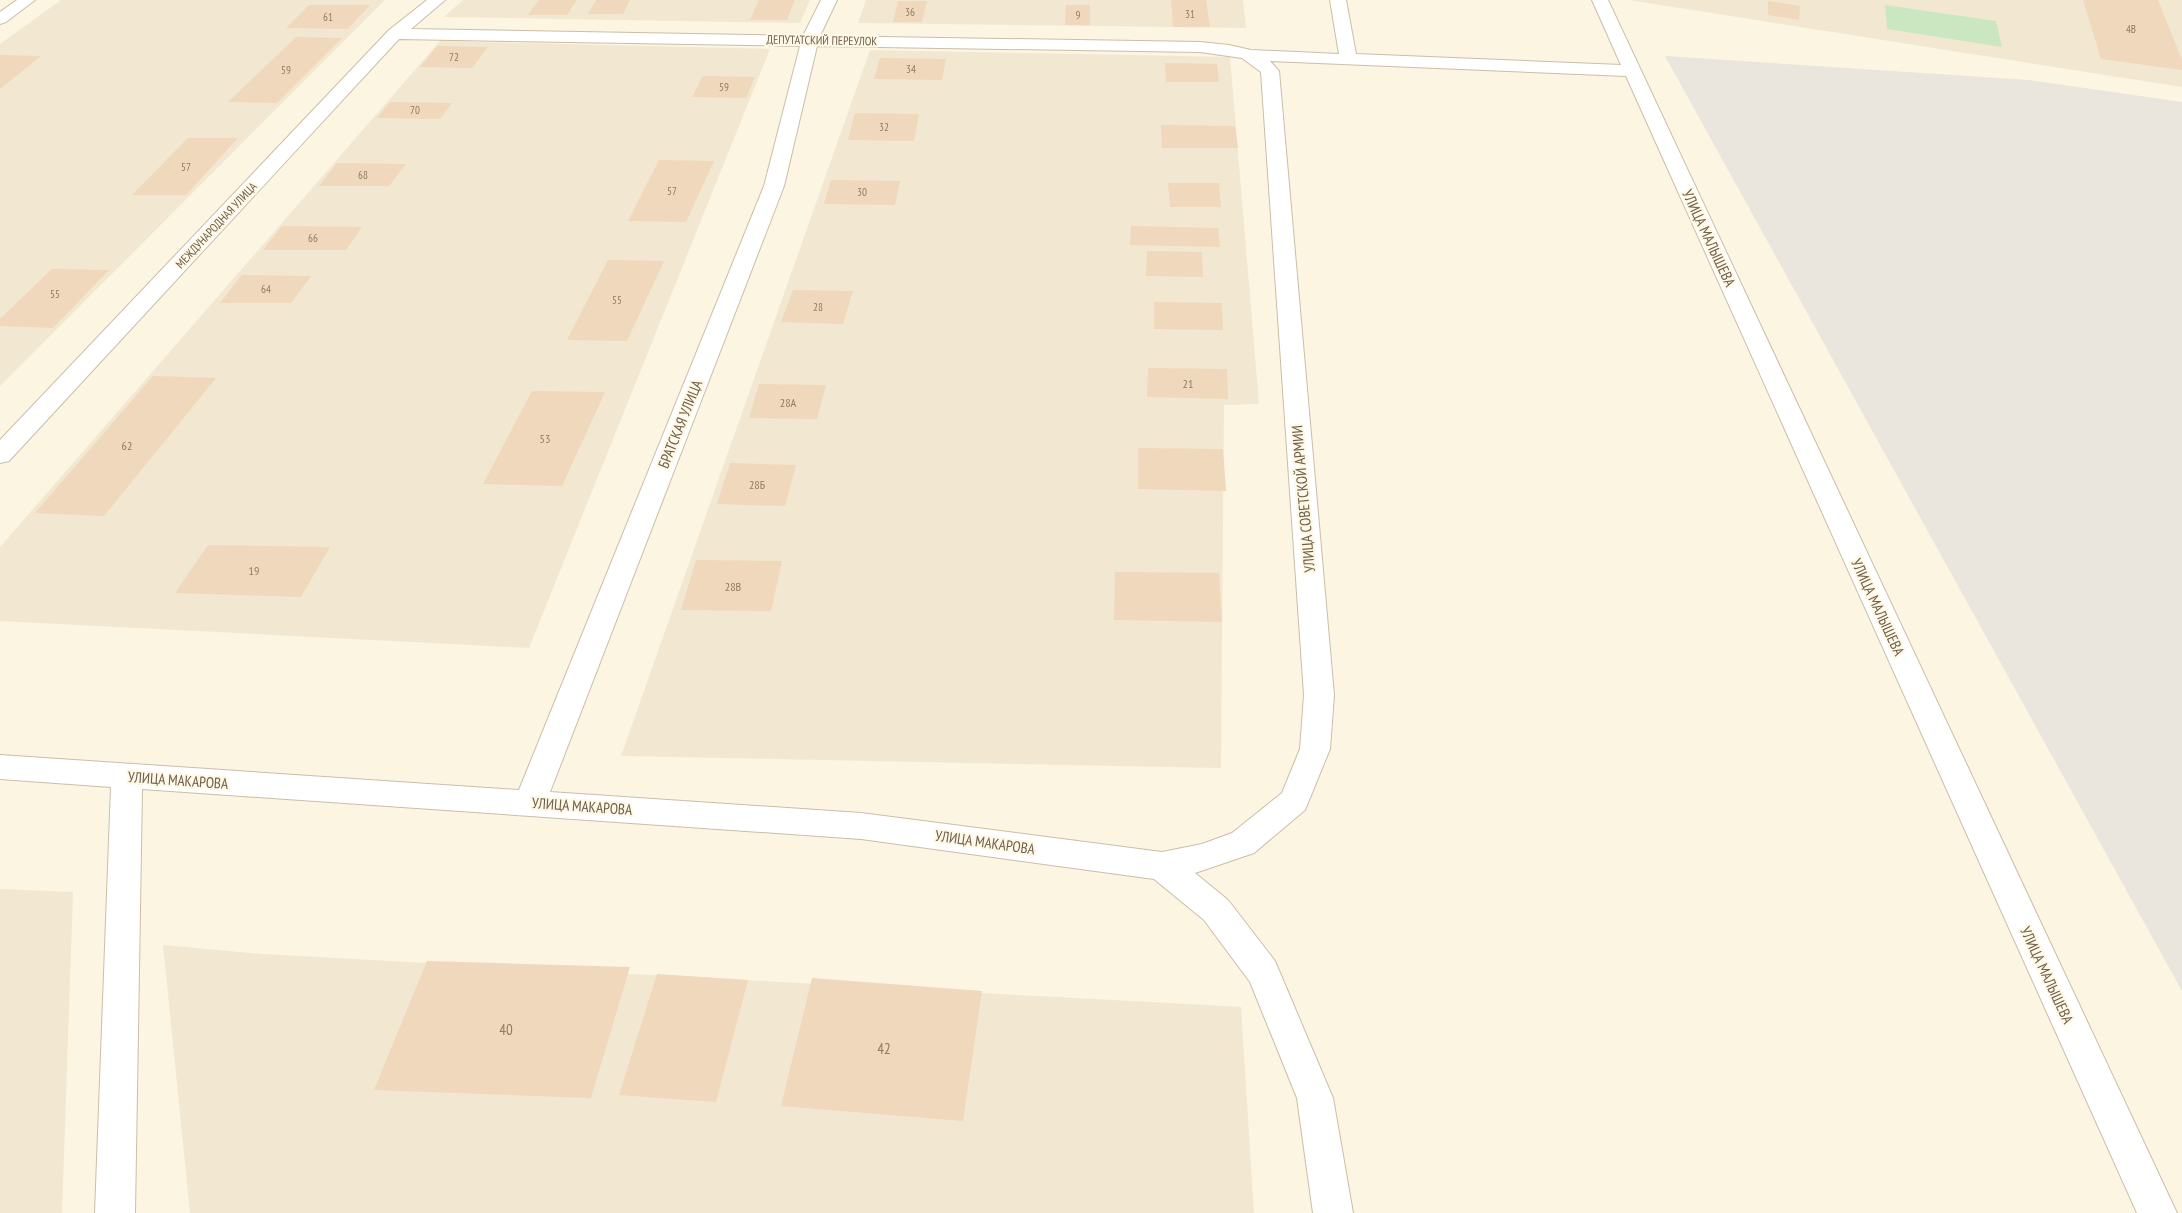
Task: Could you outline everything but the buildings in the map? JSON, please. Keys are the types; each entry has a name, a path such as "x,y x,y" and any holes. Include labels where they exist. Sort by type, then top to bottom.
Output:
{"street":[{"path":"0,19 26,0"},
{"name":"МЕЖДУНАРОДНАЯ УЛИЦА","path":"0,455 395,34 437,0"},
{"name":"БРАТСКАЯ УЛИЦА","path":"530,802 774,186 810,39 829,0"},
{"path":"1338,0 1348,59"},
{"name":"УЛИЦА МАЛЫШЕВА","path":"1600,0 2157,1213"},
{"name":"ДЕПУТАТСКИЙ ПЕРЕУЛОК","path":"395,34 810,39 1200,47 1232,50 1249,55"},
{"path":"1249,55 1632,71"},
{"name":"УЛИЦА СОВЕТСКОЙ АРМИИ","path":"1162,866 1202,858 1243,842 1294,801 1315,749 1319,695 1270,71 1264,63 1249,55"},
{"name":"УЛИЦА МАКАРОВА","path":"0,767 861,826 1162,866"},
{"path":"114,1213 127,777"},
{"path":"1162,866 1216,910 1263,972 1315,1098 1333,1213"}],"shaded area":[{"path":"61,0 385,0 0,386 0,44"},
{"path":"463,0 810,0 800,23 444,17"},
{"path":"866,0 1243,0 1246,28 858,23"},
{"path":"1629,0 2182,0 2182,87"},
{"path":"440,41 770,49 529,648 0,621 0,547"},
{"path":"870,50 1230,57 1259,404 1224,405 1221,768 621,756"},
{"path":"1665,56 2029,80 2182,102 2182,991"},
{"path":"0,889 73,892 62,1213 0,1213"},
{"path":"163,945 262,954 1241,1007 1254,1213 190,1213"}],"green space":[{"path":"1885,5 1996,21 2002,47 1887,29"}]}
